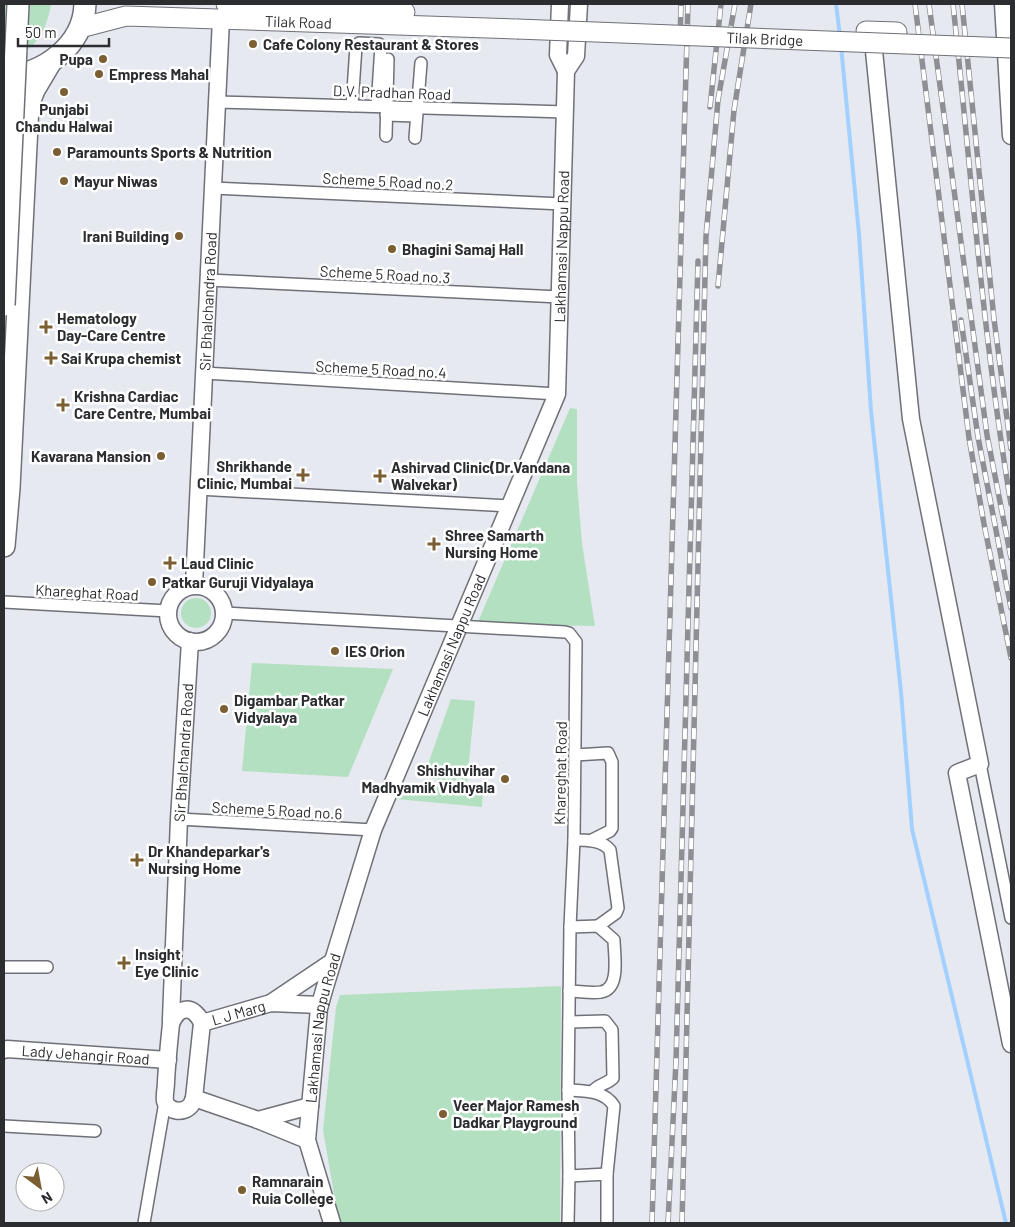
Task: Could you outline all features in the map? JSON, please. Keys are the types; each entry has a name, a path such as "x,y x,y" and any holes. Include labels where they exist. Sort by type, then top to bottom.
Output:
{"highway":[{"path":"4,305 18,4"},
{"path":"4,76 29,73 50,63 67,48 80,28 85,4"},
{"path":"4,546 28,105 34,90 50,63"}],"main road":[{"name":"Tilak Road","path":"80,28 126,16 224,11 518,23"},
{"name":"Tilak Bridge","path":"518,23 875,37 1011,48"},
{"name":"Tilak Bridge","path":"875,37 1011,36"}],"street":[{"path":"560,4 558,55 566,71"},
{"name":"Lakhamasi Nappu Road","path":"332,1223 307,1140 320,1005 373,830 557,394 566,71 576,56 579,4"},
{"path":"1003,4 1011,136"},
{"name":"Sir Bhalchandra Road","path":"194,585 217,102 224,11"},
{"path":"875,37 874,51 911,419 1011,918"},
{"path":"352,106 356,46 359,43 379,44 381,46 386,136"},
{"path":"383,109 388,59"},
{"path":"415,138 420,63"},
{"name":"D.V. Pradhan Road","path":"217,102 352,106 417,112 565,112"},
{"name":"Scheme 5 Road no.2","path":"213,188 563,204"},
{"name":"Scheme 5 Road no.3","path":"208,280 560,297"},
{"name":"Scheme 5 Road no.4","path":"204,373 557,394"},
{"path":"198,489 510,506"},
{"path":"194,585 212,590 220,597 225,613 223,624 218,632 204,640 190,641 176,633 170,625 168,611 170,602 176,594 183,588 194,585"},
{"name":"Khareghat Road","path":"4,602 168,611"},
{"name":"Khareghat Road","path":"225,613 565,632 573,637 576,642 574,840 569,991 568,1223"},
{"name":"Sir Bhalchandra Road","path":"144,1223 166,1102 179,819 190,641"},
{"path":"575,755 608,753 612,762 612,828 592,840"},
{"path":"980,764 957,773 1011,1044"},
{"name":"Scheme 5 Road no.6","path":"179,819 373,830"},
{"path":"570,927 598,926 616,913 618,908 610,850 606,846 592,840 574,840"},
{"path":"569,991 602,992 614,982 614,940 598,926"},
{"path":"272,1003 332,962"},
{"path":"4,967 47,967"},
{"name":"L J Marg","path":"171,1024 174,1015 181,1010 190,1010 198,1015 202,1023 272,1003 320,1005"},
{"path":"569,1022 605,1021 612,1030 613,1078 597,1086 593,1091"},
{"path":"166,1102 170,1108 177,1111 185,1110 191,1105 194,1098 202,1023"},
{"name":"Lady Jehangir Road","path":"5,1049 168,1060"},
{"path":"568,1090 593,1091 612,1102 614,1106 607,1174 607,1223"},
{"path":"194,1098 258,1120 307,1140"},
{"path":"258,1120 310,1106"},
{"path":"4,1126 95,1131"},
{"path":"569,1176 607,1174"}],"green space":[{"path":"4,4 51,4 42,32 31,47 14,55 4,56"},
{"path":"570,408 577,409 577,483 582,543 595,626 477,624"},
{"path":"196,598 207,602 211,613 207,624 196,628 185,624 181,613 185,602"},
{"path":"252,663 393,669 348,777 242,771"},
{"path":"451,699 475,701 467,782 423,778"},
{"path":"425,786 483,788 482,807 396,799"},
{"name":"Veer Major Ramesh Dadkar Playground","path":"561,986 560,1223 339,1223 323,1130 336,1007 340,995"}],"waterway":[{"path":"836,4 840,36"},
{"path":"841,46 859,234 871,411 901,692 912,829 1006,1223"}],"railway":[{"path":"680,39 681,4"},
{"path":"652,1223 688,4"},
{"path":"710,107 721,4"},
{"path":"682,1223 706,236 718,100 735,4"},
{"path":"718,286 734,110 751,4"},
{"path":"915,4 969,438 1011,658"},
{"path":"929,4 987,435 1011,558"},
{"path":"953,4 985,317 1011,504"},
{"path":"962,4 994,319 1011,449"},
{"path":"668,1223 676,1061 698,261"},
{"path":"961,320 978,437 1011,608"}],"place":[{"name":"Cafe Colony Restaurant & Stores","path":"253,44"},
{"name":"Pupa","path":"103,59"},
{"name":"Empress Mahal","path":"99,74"},
{"name":"Punjabi Chandu Halwai","path":"64,92"},
{"name":"Paramounts Sports & Nutrition","path":"57,152"},
{"name":"Mayur Niwas","path":"64,181"},
{"name":"Irani Building","path":"179,236"},
{"name":"Bhagini Samaj Hall","path":"392,249"},
{"name":"Hematology Day-Care Centre","path":"46,327"},
{"name":"Sai Krupa chemist","path":"51,358"},
{"name":"Krishna Cardiac Care Centre, Mumbai","path":"63,405"},
{"name":"Kavarana Mansion","path":"161,456"},
{"name":"Shrikhande Clinic, Mumbai","path":"303,475"},
{"name":"Ashirvad Clinic(Dr.Vandana Walvekar)","path":"380,476"},
{"name":"Shree Samarth Nursing Home","path":"434,544"},
{"name":"Laud Clinic","path":"170,563"},
{"name":"Patkar Guruji Vidyalaya","path":"152,582"},
{"name":"IES Orion","path":"335,651"},
{"name":"Digambar Patkar Vidyalaya","path":"224,709"},
{"name":"Shishuvihar Madhyamik Vidhyala","path":"505,779"},
{"name":"Dr Khandeparkar's Nursing Home","path":"137,860"},
{"name":"Insight Eye Clinic","path":"124,963"},
{"name":"Veer Major Ramesh Dadkar Playground","path":"443,1114"},
{"name":"Ramnarain Ruia College","path":"242,1190"}]}
